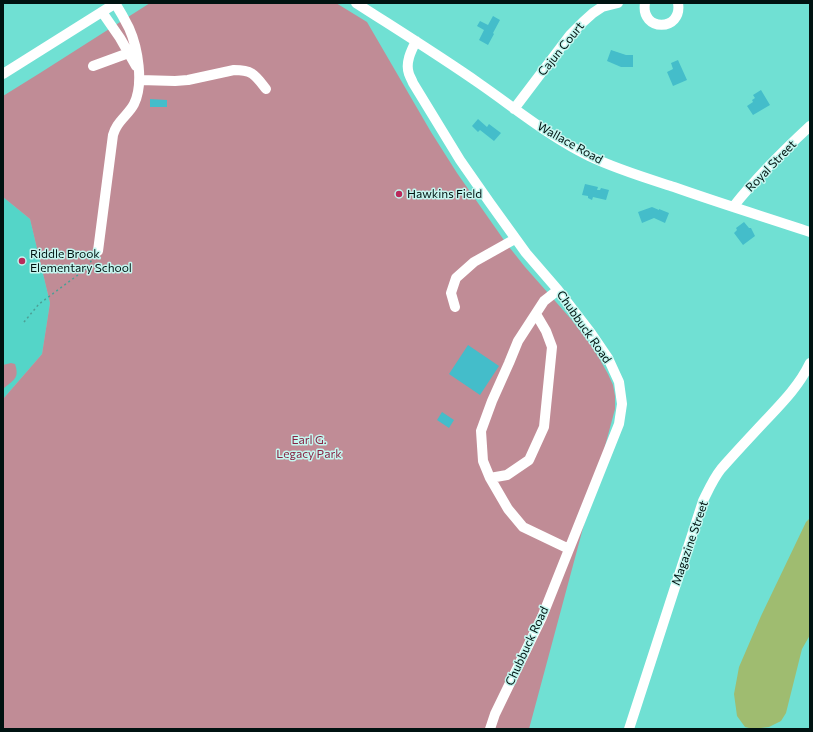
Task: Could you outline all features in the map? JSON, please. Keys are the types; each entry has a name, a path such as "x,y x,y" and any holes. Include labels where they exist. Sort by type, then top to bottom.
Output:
{"street":[{"path":"3,74 116,3 129,28 132,52 139,76 138,94 134,104 117,126 113,135 98,251"},
{"name":"Wallace Road","path":"356,3 416,41 550,134 590,156 621,169 810,232"},
{"name":"Cajun Court","path":"514,109 570,35 592,13 618,3"},
{"path":"645,3 645,14 648,19 658,25 670,23 677,16 679,8 678,3"},
{"path":"102,12 132,52"},
{"name":"Chubbuck Road","path":"416,41 410,54 408,73 460,160 515,239 592,333 608,358 619,382 622,404 619,424 542,617 495,714 490,729"},
{"path":"93,66 132,52"},
{"path":"139,76 181,80 234,70 242,70 253,74 266,89"},
{"name":"Royal Street","path":"733,207 746,190 788,146 810,126"},
{"path":"456,307 451,293 456,278 474,262 515,239"},
{"path":"558,290 544,302 518,341 492,401 481,431 483,461 490,478 508,510 523,527 569,548"},
{"path":"490,478 507,475 529,460 544,427 552,347 546,331 536,314"},
{"name":"Magazine Street","path":"629,729 702,502 720,471 796,386 806,372 810,363"}],"path":[{"path":"24,322 39,304 86,269 98,251"}],"shaded area":[{"name":"Riddle Brook Elementary School","path":"3,197 30,219 50,303 42,354 3,399"},
{"path":"810,518 810,635 802,649 786,713 781,721 769,727 753,729 745,727 737,716 734,694 739,667 761,616 806,522"}],"green space":[{"name":"Earl G. Legacy Park","path":"150,3 336,3 367,22 431,132 457,173 506,243 571,319 590,344 608,374 613,385 615,409 529,729 3,729 3,399 42,354 50,303 30,219 3,197 3,96"},
{"path":"11,363 15,364 17,373 15,379 3,389 3,365"}],"building":[{"path":"493,16 500,20 488,45 479,40 484,30 477,26 480,21 488,25"},
{"path":"611,50 626,55 633,55 633,67 621,67 607,61"},
{"path":"678,60 687,80 673,86 667,72 673,69 671,63"},
{"path":"761,90 770,105 753,115 747,106 753,102 752,100 755,98 753,95"},
{"path":"150,99 167,100 167,107 150,107"},
{"path":"478,119 487,127 489,124 501,133 494,141 480,130 478,132 472,126"},
{"path":"585,184 598,187 597,190 600,190 601,188 609,190 606,200 593,197 592,200 588,198 588,196 582,195"},
{"path":"652,207 669,213 665,223 654,218 642,223 638,212"},
{"path":"744,222 749,228 751,228 755,236 743,245 734,233 737,230 736,228"},
{"path":"468,345 499,366 480,395 449,374"},
{"path":"442,412 454,420 449,428 437,420"}],"place":[{"name":"Hawkins Field","path":"399,194"},
{"name":"Riddle Brook Elementary School","path":"22,261"}]}
